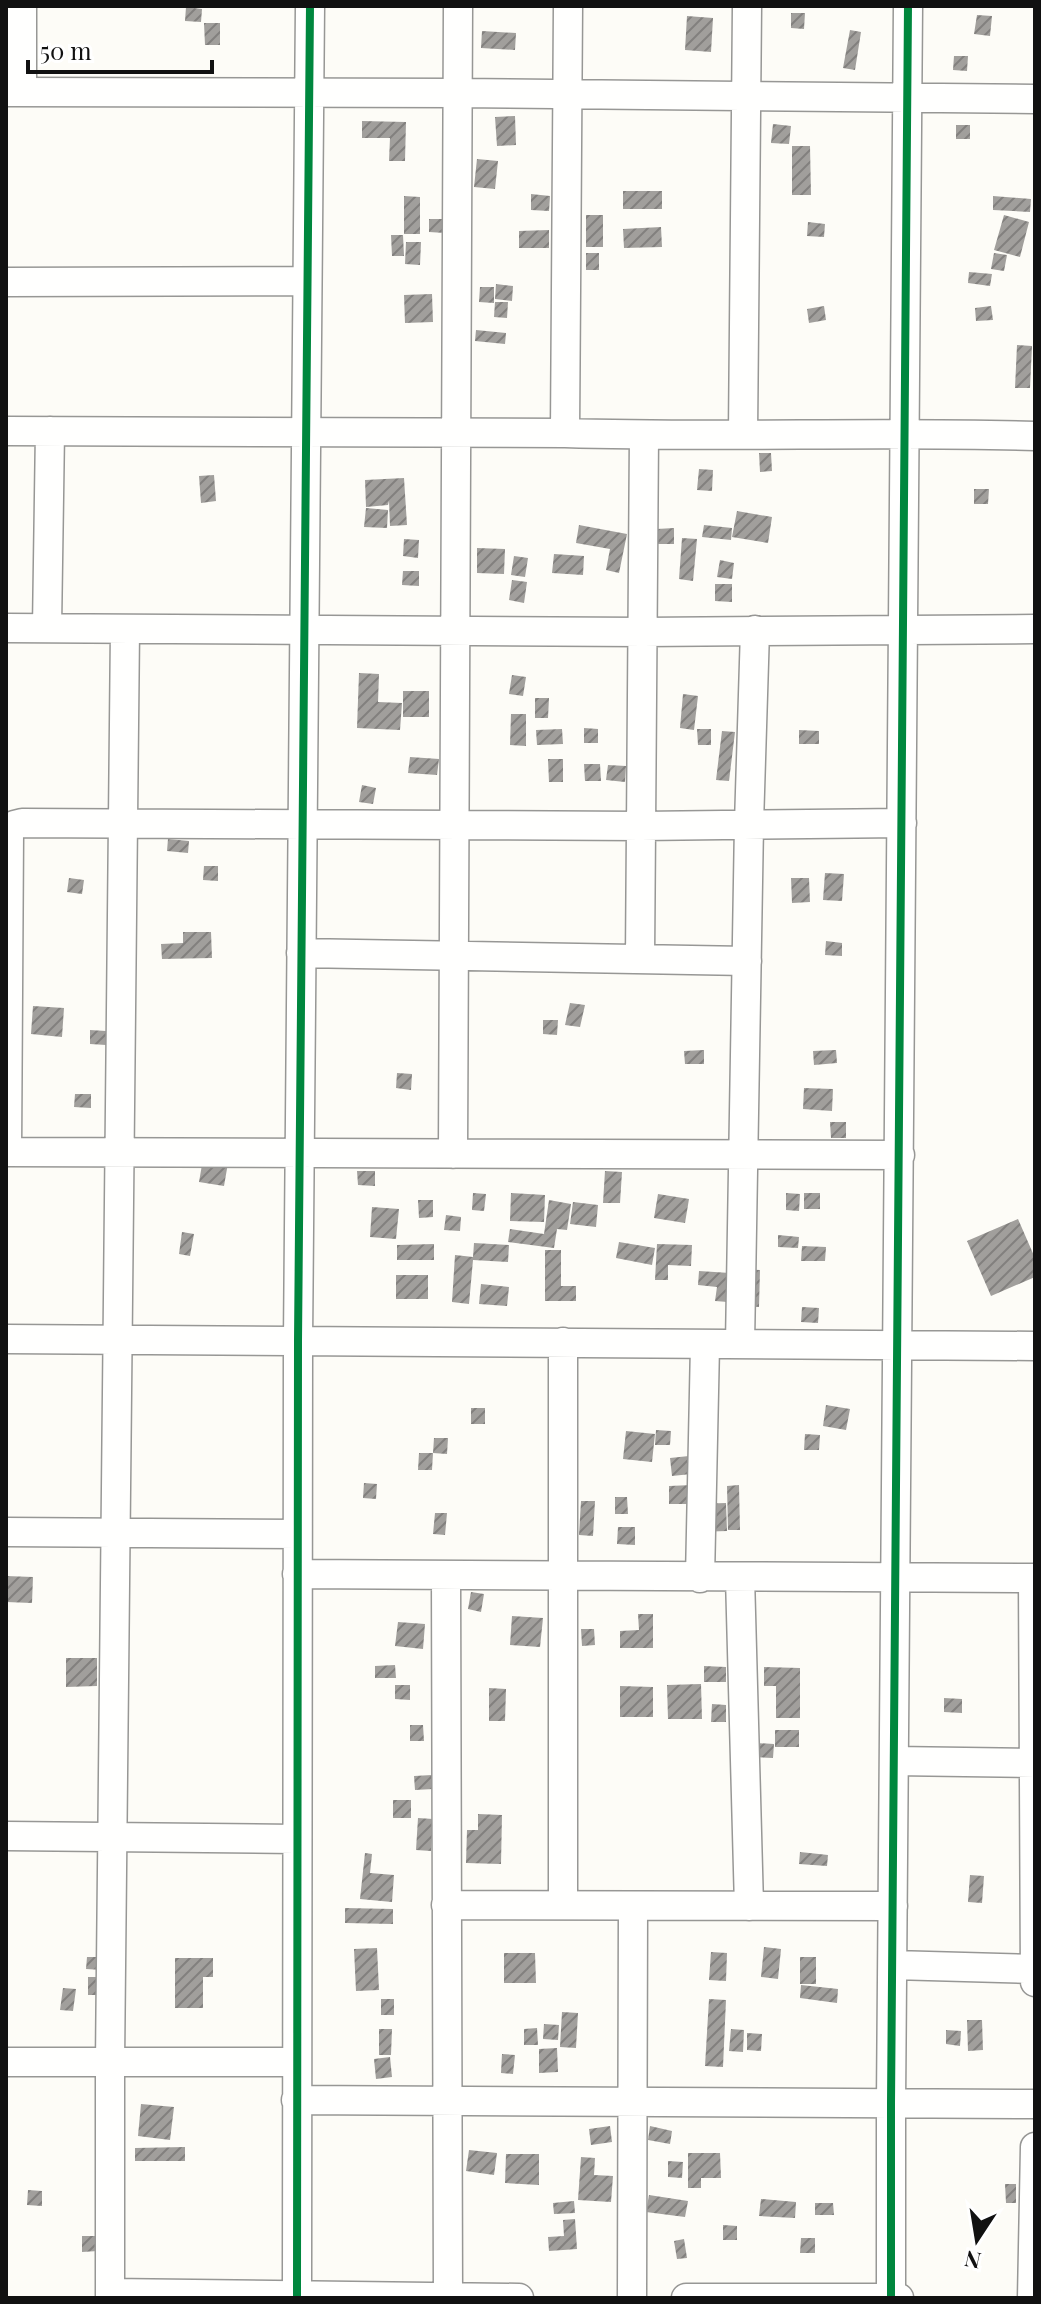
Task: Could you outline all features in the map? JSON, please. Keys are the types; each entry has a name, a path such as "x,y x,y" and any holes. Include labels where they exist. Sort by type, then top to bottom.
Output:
{"street":[{"path":"22,6 14,92 1035,99"},
{"path":"297,2296 299,1153 310,6"},
{"path":"453,1154 458,6"},
{"path":"565,433 568,6"},
{"path":"743,434 747,6"},
{"path":"891,2298 908,6"},
{"path":"6,282 307,281"},
{"path":"6,431 1035,436"},
{"path":"47,628 50,431"},
{"path":"640,959 644,435"},
{"path":"6,628 643,632 1035,629"},
{"path":"125,629 110,2295 519,2298"},
{"path":"740,1344 755,630"},
{"path":"900,1155 6,1152 9,833 14,825 641,826 902,823"},
{"path":"301,953 747,961"},
{"path":"6,1339 1035,1346"},
{"path":"563,1342 563,1905"},
{"path":"700,1578 705,1345"},
{"path":"6,1532 297,1534"},
{"path":"297,1574 1034,1578 1035,1982"},
{"path":"446,1575 448,2298"},
{"path":"740,1577 749,1906"},
{"path":"894,1761 1034,1763"},
{"path":"6,1836 296,1839"},
{"path":"446,1905 893,1906"},
{"path":"632,2298 633,1906"},
{"path":"893,1965 1035,1969"},
{"path":"6,2062 296,2062"},
{"path":"296,2100 1035,2104"},
{"path":"1032,2298 1035,2147"},
{"path":"686,2298 899,2298"}],"building":[{"path":"186,7 202,9 201,22 185,21"},
{"path":"791,13 805,13 804,29 791,28"},
{"path":"977,15 992,16 990,36 974,34"},
{"path":"687,16 713,18 711,52 685,50"},
{"path":"204,23 220,23 220,45 205,45"},
{"path":"850,30 861,32 855,70 843,68"},
{"path":"482,31 516,33 515,50 481,48"},
{"path":"954,56 968,56 967,71 953,70"},
{"path":"515,116 516,145 497,146 495,117"},
{"path":"362,121 406,122 405,161 389,161 390,138 362,138"},
{"path":"773,124 791,126 789,144 771,143"},
{"path":"956,125 970,125 970,139 956,139"},
{"path":"792,146 810,146 811,195 792,195"},
{"path":"477,159 498,161 495,189 474,187"},
{"path":"623,191 662,191 662,209 623,209"},
{"path":"531,194 550,196 549,211 531,210"},
{"path":"404,196 420,197 420,234 404,234"},
{"path":"993,196 1031,199 1030,212 993,210"},
{"path":"586,215 603,215 603,247 586,247"},
{"path":"1004,215 1029,222 1020,257 994,250"},
{"path":"429,219 445,219 445,233 429,232"},
{"path":"808,222 825,224 824,237 807,236"},
{"path":"661,227 662,247 624,248 623,229"},
{"path":"549,230 549,248 519,248 519,231"},
{"path":"391,235 403,235 404,256 392,256"},
{"path":"406,242 421,242 420,265 405,264"},
{"path":"586,253 599,253 599,270 586,270"},
{"path":"994,253 1007,255 1004,271 991,269"},
{"path":"969,272 992,274 990,286 968,283"},
{"path":"496,284 513,286 512,301 495,299"},
{"path":"480,287 494,287 494,303 479,302"},
{"path":"432,294 433,322 405,323 404,295"},
{"path":"495,302 508,302 507,318 494,317"},
{"path":"824,306 826,320 809,323 807,309"},
{"path":"991,306 993,320 976,321 975,308"},
{"path":"476,330 506,333 505,344 475,341"},
{"path":"1017,345 1032,346 1030,388 1015,388"},
{"path":"759,453 771,453 772,471 760,472"},
{"path":"699,469 713,470 712,491 697,490"},
{"path":"214,475 216,501 201,503 199,476"},
{"path":"404,478 407,525 390,526 389,501 388,505 366,507 365,480"},
{"path":"974,489 989,489 988,504 974,504"},
{"path":"366,508 388,510 387,528 364,527"},
{"path":"737,511 772,517 768,543 732,537"},
{"path":"579,525 627,534 619,573 606,570 610,549 576,543"},
{"path":"704,525 732,528 731,540 702,537"},
{"path":"674,528 674,544 657,544 657,529"},
{"path":"682,538 697,539 693,581 679,579"},
{"path":"404,539 419,540 418,558 403,556"},
{"path":"477,548 505,549 504,574 477,573"},
{"path":"554,554 584,556 583,575 552,573"},
{"path":"514,556 528,558 525,577 511,575"},
{"path":"720,560 734,563 732,579 717,577"},
{"path":"403,571 419,571 419,586 402,585"},
{"path":"512,580 527,582 524,603 509,600"},
{"path":"715,584 732,584 732,602 715,601"},
{"path":"359,673 379,674 378,702 402,703 400,730 357,728"},
{"path":"512,675 526,677 523,696 509,694"},
{"path":"403,691 429,691 429,717 403,717"},
{"path":"683,694 698,696 694,730 680,728"},
{"path":"535,698 549,698 548,718 535,718"},
{"path":"511,714 526,714 526,746 510,745"},
{"path":"584,728 598,729 598,743 584,743"},
{"path":"562,729 563,744 537,745 536,730"},
{"path":"697,729 711,729 711,745 698,745"},
{"path":"799,730 819,731 819,744 799,744"},
{"path":"722,731 735,732 729,781 716,780"},
{"path":"410,757 439,759 437,775 408,773"},
{"path":"548,759 563,759 563,782 549,782"},
{"path":"584,764 600,764 601,781 585,781"},
{"path":"608,765 626,766 625,782 606,780"},
{"path":"362,785 376,788 373,804 359,802"},
{"path":"168,839 189,841 188,853 167,851"},
{"path":"204,866 218,866 218,881 203,880"},
{"path":"825,873 844,874 842,901 823,900"},
{"path":"69,878 84,880 82,894 67,892"},
{"path":"791,878 809,878 810,902 792,903"},
{"path":"183,932 211,932 212,958 162,959 161,944 183,943"},
{"path":"826,941 842,943 842,956 825,955"},
{"path":"570,1003 585,1005 580,1027 565,1025"},
{"path":"33,1006 64,1008 62,1037 31,1034"},
{"path":"543,1020 558,1020 557,1035 543,1034"},
{"path":"90,1030 106,1031 106,1045 90,1044"},
{"path":"704,1050 704,1064 685,1064 684,1051"},
{"path":"836,1050 837,1063 814,1065 813,1051"},
{"path":"397,1073 412,1074 411,1090 396,1088"},
{"path":"804,1088 833,1089 832,1111 803,1109"},
{"path":"75,1094 91,1094 91,1108 74,1107"},
{"path":"830,1122 846,1122 846,1138 831,1138"},
{"path":"203,1159 228,1163 224,1186 199,1182"},
{"path":"357,1171 375,1171 375,1186 358,1185"},
{"path":"605,1171 622,1172 620,1203 603,1203"},
{"path":"473,1193 486,1194 484,1211 472,1210"},
{"path":"511,1193 545,1195 544,1222 510,1221"},
{"path":"786,1193 800,1194 799,1211 786,1210"},
{"path":"804,1193 820,1193 820,1209 804,1209"},
{"path":"658,1194 689,1199 685,1223 654,1218"},
{"path":"418,1200 433,1200 433,1217 419,1218"},
{"path":"549,1200 571,1204 567,1230 557,1229 554,1248 508,1242 510,1229 544,1234"},
{"path":"573,1202 598,1205 596,1227 570,1224"},
{"path":"372,1207 399,1209 396,1239 370,1237"},
{"path":"446,1215 461,1217 460,1231 444,1230"},
{"path":"1018,1219 1035,1258 1035,1277 991,1296 967,1241"},
{"path":"182,1232 194,1234 190,1256 179,1254"},
{"path":"778,1235 799,1237 798,1248 778,1247"},
{"path":"619,1242 655,1248 652,1265 616,1258"},
{"path":"474,1243 509,1245 508,1262 473,1260 469,1304 452,1302 455,1255 473,1257"},
{"path":"434,1244 434,1260 397,1260 397,1245"},
{"path":"657,1244 692,1245 691,1266 668,1265 668,1280 655,1280"},
{"path":"802,1246 826,1247 825,1261 801,1261"},
{"path":"545,1250 561,1250 561,1286 576,1286 576,1301 545,1301"},
{"path":"735,1269 760,1270 759,1307 734,1305"},
{"path":"699,1271 730,1273 728,1302 715,1301 717,1287 698,1285"},
{"path":"396,1275 428,1275 428,1299 396,1299"},
{"path":"481,1284 509,1287 507,1306 479,1304"},
{"path":"802,1307 819,1308 818,1323 801,1322"},
{"path":"826,1405 850,1409 846,1430 823,1426"},
{"path":"471,1408 485,1408 485,1424 471,1424"},
{"path":"656,1430 671,1431 670,1445 655,1445"},
{"path":"626,1431 655,1434 652,1462 623,1459"},
{"path":"805,1434 820,1435 819,1450 804,1450"},
{"path":"434,1438 448,1438 447,1454 433,1453"},
{"path":"419,1453 433,1453 432,1470 418,1470"},
{"path":"689,1456 691,1474 672,1476 670,1458"},
{"path":"364,1483 377,1484 376,1499 363,1498"},
{"path":"692,1485 692,1504 669,1504 669,1486"},
{"path":"739,1485 740,1530 728,1530 727,1486"},
{"path":"615,1497 627,1497 628,1514 615,1514"},
{"path":"581,1501 595,1501 593,1536 579,1535"},
{"path":"726,1503 727,1531 696,1532 695,1504"},
{"path":"435,1513 447,1513 445,1535 433,1534"},
{"path":"618,1527 635,1527 635,1545 617,1544"},
{"path":"6,1576 33,1577 32,1603 6,1602"},
{"path":"471,1592 484,1594 481,1612 468,1609"},
{"path":"638,1614 653,1614 653,1648 620,1648 620,1631 639,1630"},
{"path":"512,1616 543,1618 540,1647 510,1645"},
{"path":"398,1622 425,1624 423,1649 395,1646"},
{"path":"581,1629 594,1629 595,1645 582,1646"},
{"path":"66,1658 97,1658 97,1686 66,1687"},
{"path":"395,1665 396,1678 375,1678 375,1666"},
{"path":"704,1666 726,1667 726,1682 704,1682"},
{"path":"764,1667 800,1668 800,1718 776,1718 776,1686 764,1686"},
{"path":"701,1684 702,1719 668,1719 667,1685"},
{"path":"395,1685 410,1685 410,1700 395,1699"},
{"path":"620,1686 653,1687 653,1717 620,1717"},
{"path":"489,1688 506,1689 505,1721 489,1721"},
{"path":"944,1698 962,1699 962,1713 944,1712"},
{"path":"712,1704 726,1705 726,1722 711,1722"},
{"path":"410,1725 423,1725 424,1741 410,1741"},
{"path":"775,1730 799,1730 799,1747 775,1747"},
{"path":"755,1743 774,1744 773,1758 754,1757"},
{"path":"432,1775 433,1789 415,1790 414,1776"},
{"path":"393,1800 411,1800 411,1818 393,1818"},
{"path":"478,1814 502,1815 501,1864 466,1863 467,1830 478,1830"},
{"path":"418,1818 433,1819 431,1851 416,1850"},
{"path":"800,1852 828,1855 827,1866 799,1864"},
{"path":"365,1853 372,1854 370,1873 394,1875 392,1902 360,1899"},
{"path":"970,1875 984,1876 982,1903 968,1902"},
{"path":"345,1908 393,1909 393,1924 345,1923"},
{"path":"764,1947 781,1949 778,1979 761,1977"},
{"path":"377,1948 379,1990 356,1991 354,1949"},
{"path":"711,1952 727,1953 726,1981 709,1980"},
{"path":"504,1953 535,1953 536,1983 504,1983"},
{"path":"87,1957 103,1957 102,1970 86,1969"},
{"path":"800,1957 816,1957 816,1984 800,1984"},
{"path":"175,1958 213,1958 213,1977 203,1977 203,2008 175,2008"},
{"path":"88,1977 102,1977 101,1995 88,1995"},
{"path":"801,1985 838,1989 837,2003 800,1998"},
{"path":"63,1988 76,1989 73,2011 60,2010"},
{"path":"381,1999 394,1999 394,2015 381,2015"},
{"path":"709,1999 726,2000 723,2067 705,2066"},
{"path":"562,2012 578,2013 576,2048 560,2047"},
{"path":"967,2020 982,2020 983,2050 968,2051"},
{"path":"544,2024 559,2025 558,2040 543,2039"},
{"path":"537,2028 538,2045 524,2045 524,2029"},
{"path":"379,2029 392,2029 391,2055 379,2055"},
{"path":"731,2029 744,2030 743,2052 729,2051"},
{"path":"946,2030 961,2031 960,2046 946,2044"},
{"path":"747,2033 762,2034 761,2051 747,2050"},
{"path":"557,2048 558,2072 539,2073 539,2049"},
{"path":"502,2054 515,2055 513,2074 501,2073"},
{"path":"390,2057 392,2077 376,2079 374,2059"},
{"path":"141,2104 174,2107 170,2140 138,2136"},
{"path":"610,2126 612,2142 591,2145 589,2129"},
{"path":"650,2126 672,2131 670,2144 648,2140"},
{"path":"185,2147 185,2161 135,2161 135,2148"},
{"path":"469,2150 497,2153 494,2175 466,2171"},
{"path":"688,2153 720,2153 721,2178 701,2178 701,2188 688,2188"},
{"path":"506,2154 539,2154 539,2185 505,2183"},
{"path":"581,2157 595,2158 594,2175 613,2176 611,2202 578,2200"},
{"path":"668,2161 683,2162 682,2178 668,2177"},
{"path":"1005,2184 1016,2184 1016,2203 1006,2203"},
{"path":"28,2190 42,2191 42,2206 27,2205"},
{"path":"649,2195 688,2201 685,2217 646,2212"},
{"path":"761,2199 796,2202 795,2218 759,2216"},
{"path":"574,2201 575,2213 554,2214 553,2203"},
{"path":"815,2203 833,2203 834,2215 815,2215"},
{"path":"575,2219 577,2249 549,2251 548,2237 564,2236 563,2220"},
{"path":"723,2225 737,2226 737,2240 723,2240"},
{"path":"82,2236 98,2236 98,2251 82,2252"},
{"path":"801,2238 815,2238 815,2253 800,2253"},
{"path":"684,2239 687,2258 677,2259 674,2241"}],"cycle path":[{"path":"297,2298 298,1341 310,6"},
{"path":"891,2298 908,6"}]}
